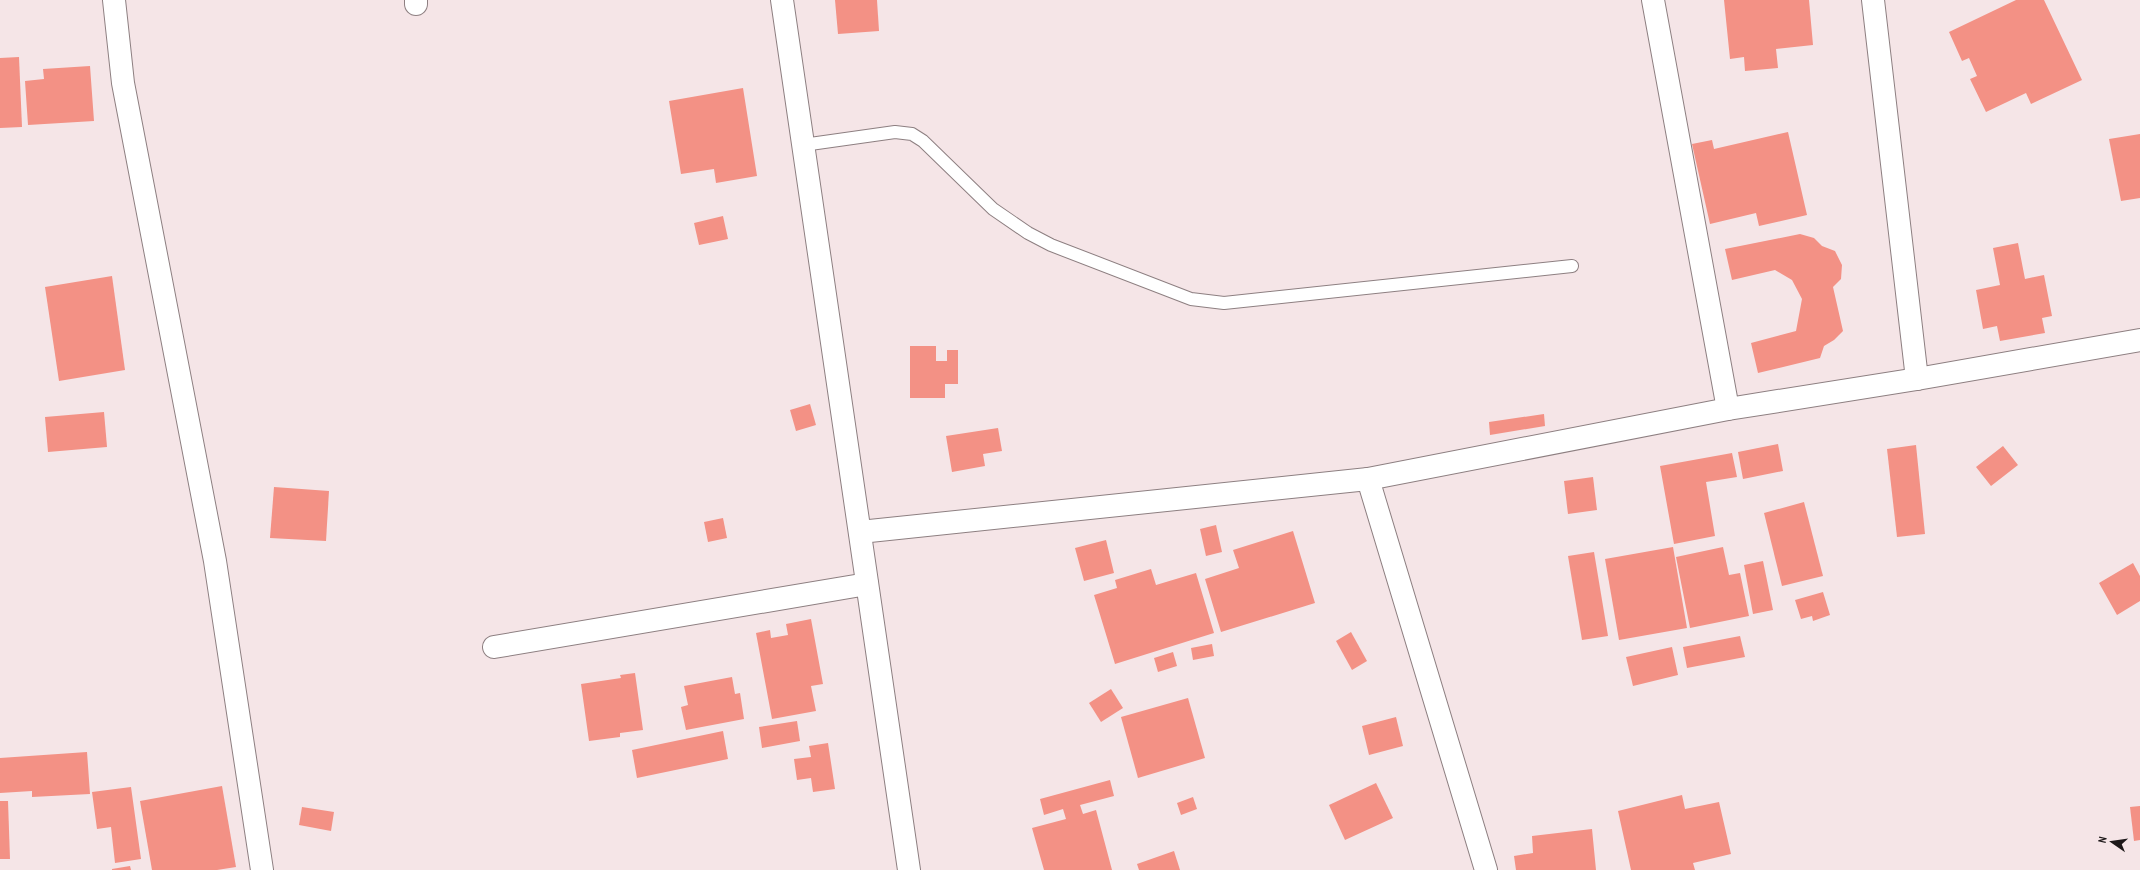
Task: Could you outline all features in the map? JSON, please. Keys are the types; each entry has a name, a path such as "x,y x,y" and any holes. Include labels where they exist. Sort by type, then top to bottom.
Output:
{"street":[{"path":"114,0 123,83 215,560 262,870"},
{"path":"782,0 909,870"},
{"path":"1653,0 1728,409"},
{"path":"1873,0 1917,379"},
{"path":"860,532 1368,478 1728,409 1917,379 2140,340"},
{"path":"1368,478 1486,870"},
{"path":"494,647 867,584"}],"lane":[{"path":"803,145 895,132 912,134 923,141 993,209 1028,233 1051,245 1191,299 1224,303 1572,266"}],"building":[{"path":"835,0 877,0 879,31 838,34"},
{"path":"1724,0 1809,0 1813,45 1776,49 1778,68 1745,71 1744,57 1730,59"},
{"path":"2016,0 2044,0 2082,80 2031,104 2026,93 1986,112 1970,79 1977,76 1969,58 1962,61 1949,32"},
{"path":"19,57 22,127 0,128 0,58"},
{"path":"90,66 94,121 28,125 25,81 44,79 43,69"},
{"path":"743,88 757,176 716,183 714,169 681,174 669,101"},
{"path":"1788,132 1807,215 1759,226 1756,213 1710,224 1692,144 1712,140 1714,149"},
{"path":"2140,134 2140,198 2121,201 2109,139"},
{"path":"723,216 728,239 699,245 694,223"},
{"path":"1800,234 1814,238 1822,246 1835,251 1842,265 1841,279 1833,287 1843,331 1834,340 1824,346 1820,358 1758,373 1751,343 1796,331 1802,299 1792,280 1775,270 1732,280 1725,249"},
{"path":"2018,243 2025,279 2044,275 2052,316 2042,318 2045,333 2000,341 1997,326 1983,329 1976,290 2000,285 1993,248"},
{"path":"112,276 125,370 59,381 45,287"},
{"path":"910,346 936,346 936,361 947,361 947,350 958,350 958,384 945,384 945,398 910,398"},
{"path":"810,404 816,425 796,431 790,410"},
{"path":"104,412 107,447 48,452 45,417"},
{"path":"1544,414 1545,426 1490,435 1489,422"},
{"path":"998,428 1002,451 983,454 985,466 952,472 946,436"},
{"path":"1778,444 1783,471 1743,479 1738,452"},
{"path":"1916,445 1925,534 1897,537 1887,449"},
{"path":"2003,446 2018,465 1991,486 1976,467"},
{"path":"1732,453 1737,477 1706,482 1715,536 1674,544 1660,466"},
{"path":"1593,477 1597,510 1568,514 1564,481"},
{"path":"274,487 329,491 326,541 270,538"},
{"path":"1804,502 1823,576 1782,586 1764,513"},
{"path":"723,518 727,538 708,542 704,522"},
{"path":"1216,525 1222,552 1206,556 1200,529"},
{"path":"1293,531 1315,603 1221,632 1205,579 1239,568 1233,550"},
{"path":"1106,540 1114,573 1084,581 1075,548"},
{"path":"1673,547 1687,628 1619,640 1605,559"},
{"path":"1723,547 1729,575 1740,573 1749,616 1690,628 1676,557"},
{"path":"1594,552 1608,636 1582,640 1568,556"},
{"path":"1763,561 1773,610 1753,614 1744,565"},
{"path":"2133,563 2140,576 2140,601 2117,615 2099,583"},
{"path":"1151,569 1156,585 1196,573 1214,633 1115,664 1094,595 1117,588 1115,580"},
{"path":"1823,592 1830,615 1813,621 1812,616 1801,619 1795,600"},
{"path":"811,619 823,684 811,686 816,711 772,719 756,633 770,630 771,638 788,635 786,624"},
{"path":"1351,632 1367,661 1352,670 1336,641"},
{"path":"1740,636 1745,657 1687,668 1683,647"},
{"path":"1212,644 1214,656 1193,660 1191,648"},
{"path":"1672,647 1678,675 1633,686 1626,657"},
{"path":"1173,652 1177,666 1158,672 1154,658"},
{"path":"635,673 643,730 620,733 620,737 589,741 581,684 621,678 620,675"},
{"path":"732,677 735,694 740,693 744,719 686,730 681,707 688,705 684,686"},
{"path":"1111,689 1123,708 1101,722 1089,703"},
{"path":"1188,698 1205,758 1138,778 1121,717"},
{"path":"1396,717 1403,746 1369,755 1362,726"},
{"path":"797,721 800,741 762,748 759,727"},
{"path":"723,731 728,759 637,778 632,750"},
{"path":"828,743 835,789 813,792 811,778 797,780 794,759 811,757 809,746"},
{"path":"87,752 90,794 32,797 32,791 0,793 0,758"},
{"path":"1110,780 1114,796 1080,805 1083,814 1096,810 1112,870 1044,870 1032,828 1066,819 1063,809 1044,815 1040,799"},
{"path":"1376,783 1393,818 1345,840 1329,805"},
{"path":"222,786 236,867 217,870 152,870 140,801"},
{"path":"131,787 141,859 115,863 111,827 97,829 92,792"},
{"path":"1682,795 1685,809 1719,802 1731,854 1693,863 1695,870 1631,870 1618,811"},
{"path":"1193,797 1197,809 1181,815 1177,803"},
{"path":"0,801 8,801 10,859 0,859"},
{"path":"2140,806 2140,840 2134,841 2130,807"},
{"path":"302,807 334,812 331,831 299,825"},
{"path":"1592,829 1596,870 1516,870 1514,856 1533,853 1532,836"},
{"path":"1174,851 1180,870 1139,870 1137,864"},
{"path":"130,866 131,870 112,870 112,869"}]}
